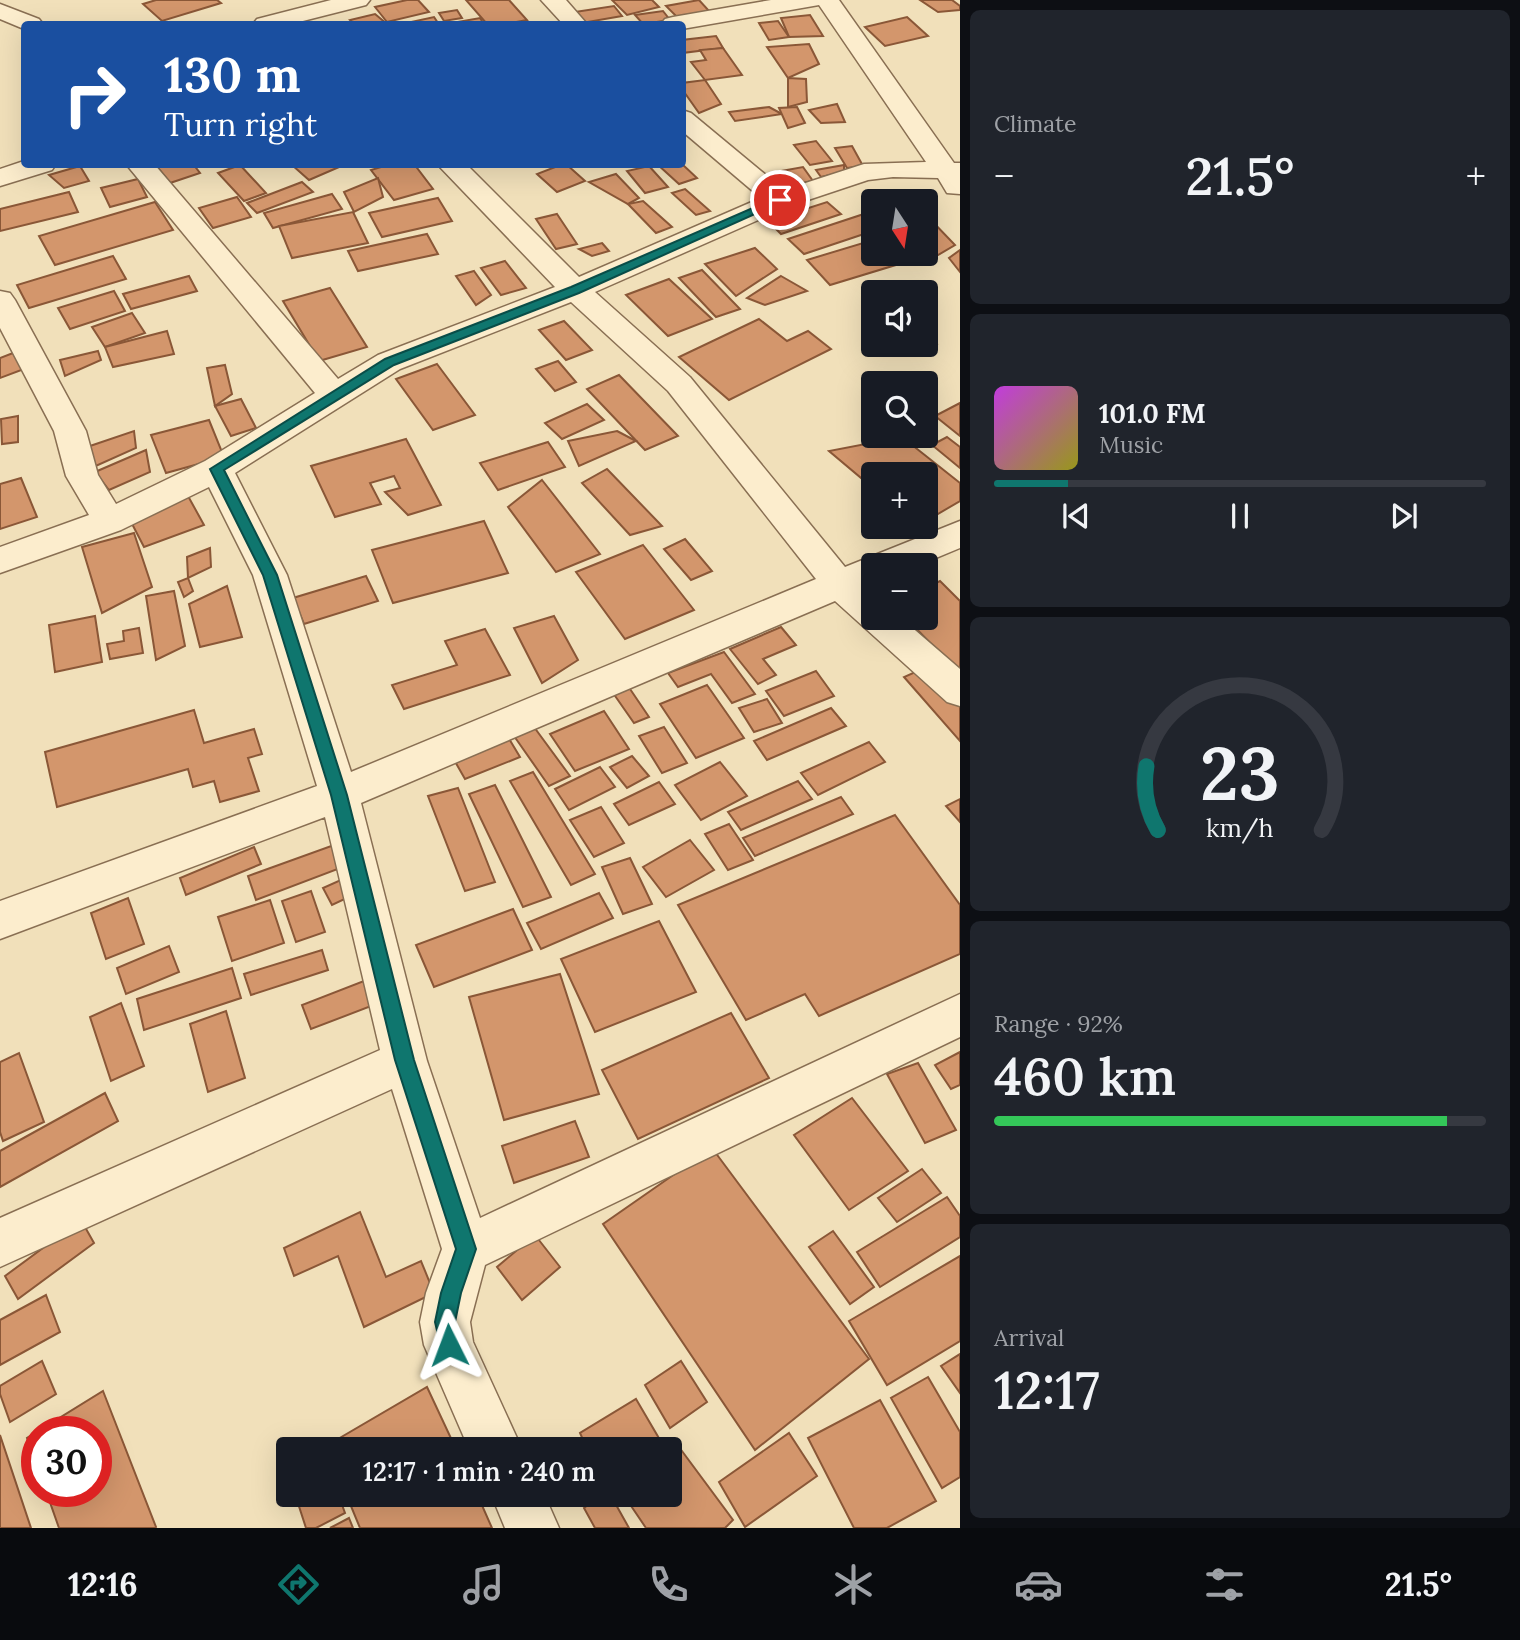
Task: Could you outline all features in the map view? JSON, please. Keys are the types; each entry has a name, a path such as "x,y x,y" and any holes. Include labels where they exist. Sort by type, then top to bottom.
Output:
{"street":[{"path":"272,21 289,14 358,0"},
{"path":"553,0 572,21"},
{"path":"686,22 811,0"},
{"path":"827,0 955,178"},
{"path":"0,13 23,21"},
{"path":"686,121 780,200"},
{"path":"0,177 30,168"},
{"path":"142,168 334,395"},
{"path":"0,920 339,795 856,577 679,384 575,290 454,168"},
{"path":"0,560 109,521 217,469 389,362 575,290 780,200 864,172 893,169 955,178"},
{"path":"0,300 70,431 82,477 109,521"},
{"path":"217,469 270,575 339,795 405,1060 466,1249 451,1293 445,1322 449,1345 491,1437"},
{"path":"914,553 960,534"},
{"path":"891,630 960,691"},
{"path":"466,1249 960,1015"},
{"path":"0,1243 405,1060"},
{"path":"523,1507 532,1528"}],"building":[{"path":"156,0 217,0 221,3 162,21 143,4"},
{"path":"418,0 429,12 386,21 375,7"},
{"path":"466,0 509,0 527,20 522,21 484,21"},
{"path":"612,0 652,0 659,7 627,15"},
{"path":"699,0 710,12 678,18 666,6"},
{"path":"920,0 952,0 960,6 960,10 938,12"},
{"path":"614,6 622,16 581,21 575,12"},
{"path":"457,10 462,18 444,21 439,13"},
{"path":"663,11 670,20 640,21 635,15"},
{"path":"375,14 383,21 351,21"},
{"path":"810,15 823,36 789,37 781,18"},
{"path":"434,17 437,21 416,21"},
{"path":"907,17 928,36 885,46 865,27"},
{"path":"778,21 789,37 769,40 759,23"},
{"path":"716,36 723,48 686,53 686,40"},
{"path":"809,44 819,64 788,78 767,47"},
{"path":"723,48 742,75 705,80 691,62 706,60 700,50"},
{"path":"788,78 806,79 807,102 788,107"},
{"path":"705,80 721,104 699,113 686,95 686,82"},
{"path":"837,104 845,122 821,123 809,110"},
{"path":"769,107 782,114 735,121 729,112"},
{"path":"797,107 805,123 788,128 779,108"},
{"path":"816,141 832,161 810,165 794,145"},
{"path":"852,146 863,166 847,168 835,148"},
{"path":"844,165 844,172 821,177 816,170"},
{"path":"803,167 813,181 787,186 776,172"},
{"path":"81,168 89,181 64,188 49,175"},
{"path":"158,168 196,168 200,173 170,183"},
{"path":"232,168 243,168 266,193 244,201 218,173"},
{"path":"295,168 337,168 309,180"},
{"path":"417,168 433,189 394,200 371,170"},
{"path":"553,168 570,168 585,181 557,192 537,174"},
{"path":"651,168 668,187 645,193 627,171"},
{"path":"661,168 686,168 697,178 679,184"},
{"path":"616,174 639,198 628,204 589,182"},
{"path":"378,178 383,197 354,212 344,192"},
{"path":"138,179 147,197 110,207 101,188"},
{"path":"302,182 313,192 257,213 247,203"},
{"path":"685,189 710,211 696,215 672,193"},
{"path":"69,192 78,212 0,231 0,209"},
{"path":"332,194 342,209 273,228 264,213"},
{"path":"237,197 251,217 213,228 199,208"},
{"path":"438,198 452,221 382,237 369,213"},
{"path":"643,201 672,227 656,233 628,204"},
{"path":"155,202 173,230 55,265 39,236"},
{"path":"827,202 841,214 781,234 768,221"},
{"path":"353,212 368,243 292,258 279,226"},
{"path":"557,214 577,244 556,249 536,219"},
{"path":"861,215 861,235 804,254 788,239"},
{"path":"938,227 955,245 938,255"},
{"path":"427,234 438,254 358,271 348,251"},
{"path":"602,243 609,251 592,256 579,249"},
{"path":"861,244 861,266 892,266 830,285 807,260"},
{"path":"755,248 777,269 736,296 705,264"},
{"path":"960,250 960,272 949,258"},
{"path":"113,256 126,279 29,308 17,285"},
{"path":"505,261 526,288 501,295 481,268"},
{"path":"702,270 740,309 716,317 679,278"},
{"path":"474,271 491,295 476,305 456,276"},
{"path":"189,276 197,291 131,309 123,294"},
{"path":"781,276 807,291 765,305 747,298"},
{"path":"669,279 712,319 668,336 626,295"},
{"path":"330,288 367,347 319,361 283,301"},
{"path":"114,291 125,311 70,329 58,308"},
{"path":"132,313 145,333 105,347 92,327"},
{"path":"759,319 787,341 808,331 831,349 729,400 679,357"},
{"path":"564,321 592,350 566,360 539,330"},
{"path":"167,331 174,354 113,367 105,347"},
{"path":"98,351 101,360 65,376 60,360"},
{"path":"13,353 24,369 0,378 0,358"},
{"path":"558,361 576,382 555,391 536,369"},
{"path":"437,364 475,415 433,430 396,379"},
{"path":"225,365 232,394 215,406 207,368"},
{"path":"619,375 678,436 645,450 587,389"},
{"path":"241,399 256,428 231,436 215,406"},
{"path":"960,403 960,436 938,418 938,414"},
{"path":"587,404 604,420 562,439 545,423"},
{"path":"18,416 18,442 2,444 1,419"},
{"path":"209,420 224,457 166,473 151,435"},
{"path":"134,431 136,448 89,469 87,447"},
{"path":"617,431 636,441 579,466 568,441"},
{"path":"947,437 960,447 960,468 936,448 938,448 938,442"},
{"path":"406,439 441,505 408,515 385,492 400,488 394,476 370,483 381,504 335,517 311,466"},
{"path":"548,442 565,467 498,490 480,463"},
{"path":"861,445 861,448 916,448 934,462 861,462 861,478 829,451"},
{"path":"146,450 150,472 109,490 95,472"},
{"path":"938,466 960,483 960,501 938,514"},
{"path":"607,469 662,526 630,535 582,483"},
{"path":"21,478 37,517 0,529 0,484"},
{"path":"542,480 600,554 556,572 508,507"},
{"path":"188,496 204,525 144,547 129,518"},
{"path":"484,521 508,573 393,603 372,550"},
{"path":"134,533 152,587 102,613 82,547"},
{"path":"685,539 712,571 691,580 664,549"},
{"path":"643,545 694,610 625,639 576,572"},
{"path":"210,548 211,567 188,578 187,557"},
{"path":"366,576 378,601 304,624 293,598"},
{"path":"188,578 193,591 184,597 178,582"},
{"path":"938,582 960,601 960,674 918,630 938,630"},
{"path":"227,586 242,637 200,647 189,604"},
{"path":"174,591 185,646 156,660 146,596"},
{"path":"95,616 102,662 55,672 49,625"},
{"path":"554,616 578,660 542,683 514,628"},
{"path":"781,627 796,645 763,659 776,675 758,684 730,649"},
{"path":"139,628 143,653 110,659 107,644 124,641 123,631"},
{"path":"485,629 510,675 404,709 392,685 457,665 445,641"},
{"path":"724,652 755,694 732,703 711,674 678,687 668,673"},
{"path":"929,666 960,700 960,741 904,677"},
{"path":"816,671 834,696 784,716 766,691"},
{"path":"707,685 744,738 696,758 660,704"},
{"path":"628,686 649,717 634,723 613,693"},
{"path":"767,699 782,723 754,732 739,708"},
{"path":"831,708 846,726 767,760 754,741"},
{"path":"194,710 204,743 254,729 262,754 248,758 259,791 220,802 214,781 193,787 188,769 57,807 45,752"},
{"path":"604,711 629,749 575,771 550,734"},
{"path":"534,727 570,776 549,786 514,736"},
{"path":"664,727 687,763 662,773 639,736"},
{"path":"508,737 520,757 465,779 453,758"},
{"path":"869,742 885,762 818,795 801,773"},
{"path":"632,756 649,776 627,788 610,767"},
{"path":"720,762 747,796 701,820 675,785"},
{"path":"600,767 615,787 569,810 555,789"},
{"path":"533,772 595,874 571,885 510,781"},
{"path":"798,781 812,799 741,830 728,812"},
{"path":"659,782 675,804 629,825 614,804"},
{"path":"495,785 551,897 523,907 469,794"},
{"path":"458,788 495,882 465,891 428,796"},
{"path":"841,797 853,814 755,856 743,838"},
{"path":"960,799 960,822 946,806"},
{"path":"601,807 624,843 594,857 570,820"},
{"path":"895,815 960,905 960,954 819,1016 805,994 746,1020 678,905"},
{"path":"729,824 753,860 728,870 705,834"},
{"path":"690,840 714,870 666,897 643,867"},
{"path":"334,845 343,867 256,900 248,876"},
{"path":"254,847 261,864 186,895 180,878"},
{"path":"630,858 652,904 623,914 602,867"},
{"path":"343,879 351,896 332,905 323,888"},
{"path":"311,891 325,932 296,942 282,901"},
{"path":"599,893 613,918 541,949 527,923"},
{"path":"128,898 144,944 106,959 91,913"},
{"path":"270,900 284,943 232,961 218,917"},
{"path":"513,909 532,950 434,987 416,945"},
{"path":"659,921 696,992 595,1032 561,959"},
{"path":"169,946 179,972 126,994 117,968"},
{"path":"322,950 328,970 251,995 244,974"},
{"path":"232,968 241,998 144,1030 137,999"},
{"path":"560,974 599,1094 504,1120 469,997"},
{"path":"369,979 379,1003 311,1029 302,1005"},
{"path":"121,1003 144,1066 111,1081 90,1017"},
{"path":"226,1011 245,1078 208,1092 190,1024"},
{"path":"731,1013 769,1078 638,1139 602,1070"},
{"path":"960,1052 960,1085 951,1089 935,1065"},
{"path":"19,1053 44,1122 3,1141 0,1132 0,1062"},
{"path":"918,1063 956,1130 925,1143 887,1074"},
{"path":"105,1093 118,1121 0,1187 0,1151"},
{"path":"852,1098 908,1171 849,1210 794,1135"},
{"path":"575,1121 589,1157 514,1183 502,1146"},
{"path":"712,1148 869,1359 755,1450 603,1224"},
{"path":"922,1169 941,1193 897,1222 878,1198"},
{"path":"947,1197 960,1216 960,1237 880,1287 857,1252"},
{"path":"360,1212 386,1277 421,1261 434,1293 364,1327 338,1256 294,1276 284,1248"},
{"path":"81,1220 94,1243 18,1299 5,1276"},
{"path":"833,1231 874,1287 850,1304 809,1247"},
{"path":"535,1235 560,1267 522,1300 497,1267"},
{"path":"960,1256 960,1341 887,1385 849,1321"},
{"path":"46,1295 60,1332 0,1365 0,1320"},
{"path":"960,1354 960,1393 941,1366"},
{"path":"42,1361 56,1394 10,1422 0,1394 0,1386"},
{"path":"681,1361 707,1402 670,1428 645,1385"},
{"path":"928,1377 960,1432 960,1477 942,1488 891,1398"},
{"path":"427,1387 450,1437 341,1437"},
{"path":"103,1391 155,1528 59,1528 52,1507 112,1507 112,1416 63,1416"},
{"path":"636,1399 658,1437 582,1437 580,1433"},
{"path":"880,1400 936,1501 887,1528 854,1528 808,1438"},
{"path":"789,1433 817,1476 745,1527 719,1482"},
{"path":"0,1435 21,1498 21,1507 24,1507 31,1528 0,1528"},
{"path":"682,1451 733,1520 725,1528 646,1528 632,1507 682,1507"},
{"path":"299,1507 343,1507 345,1513 316,1528 306,1528"},
{"path":"351,1507 483,1507 492,1528 360,1528"},
{"path":"617,1507 629,1528 595,1528 584,1508"},
{"path":"349,1518 353,1528 330,1528"}],"route":[{"path":"449,1345 445,1322 451,1293 466,1249 405,1060 339,795 270,575 217,469 389,362 575,290 780,200"}]}
